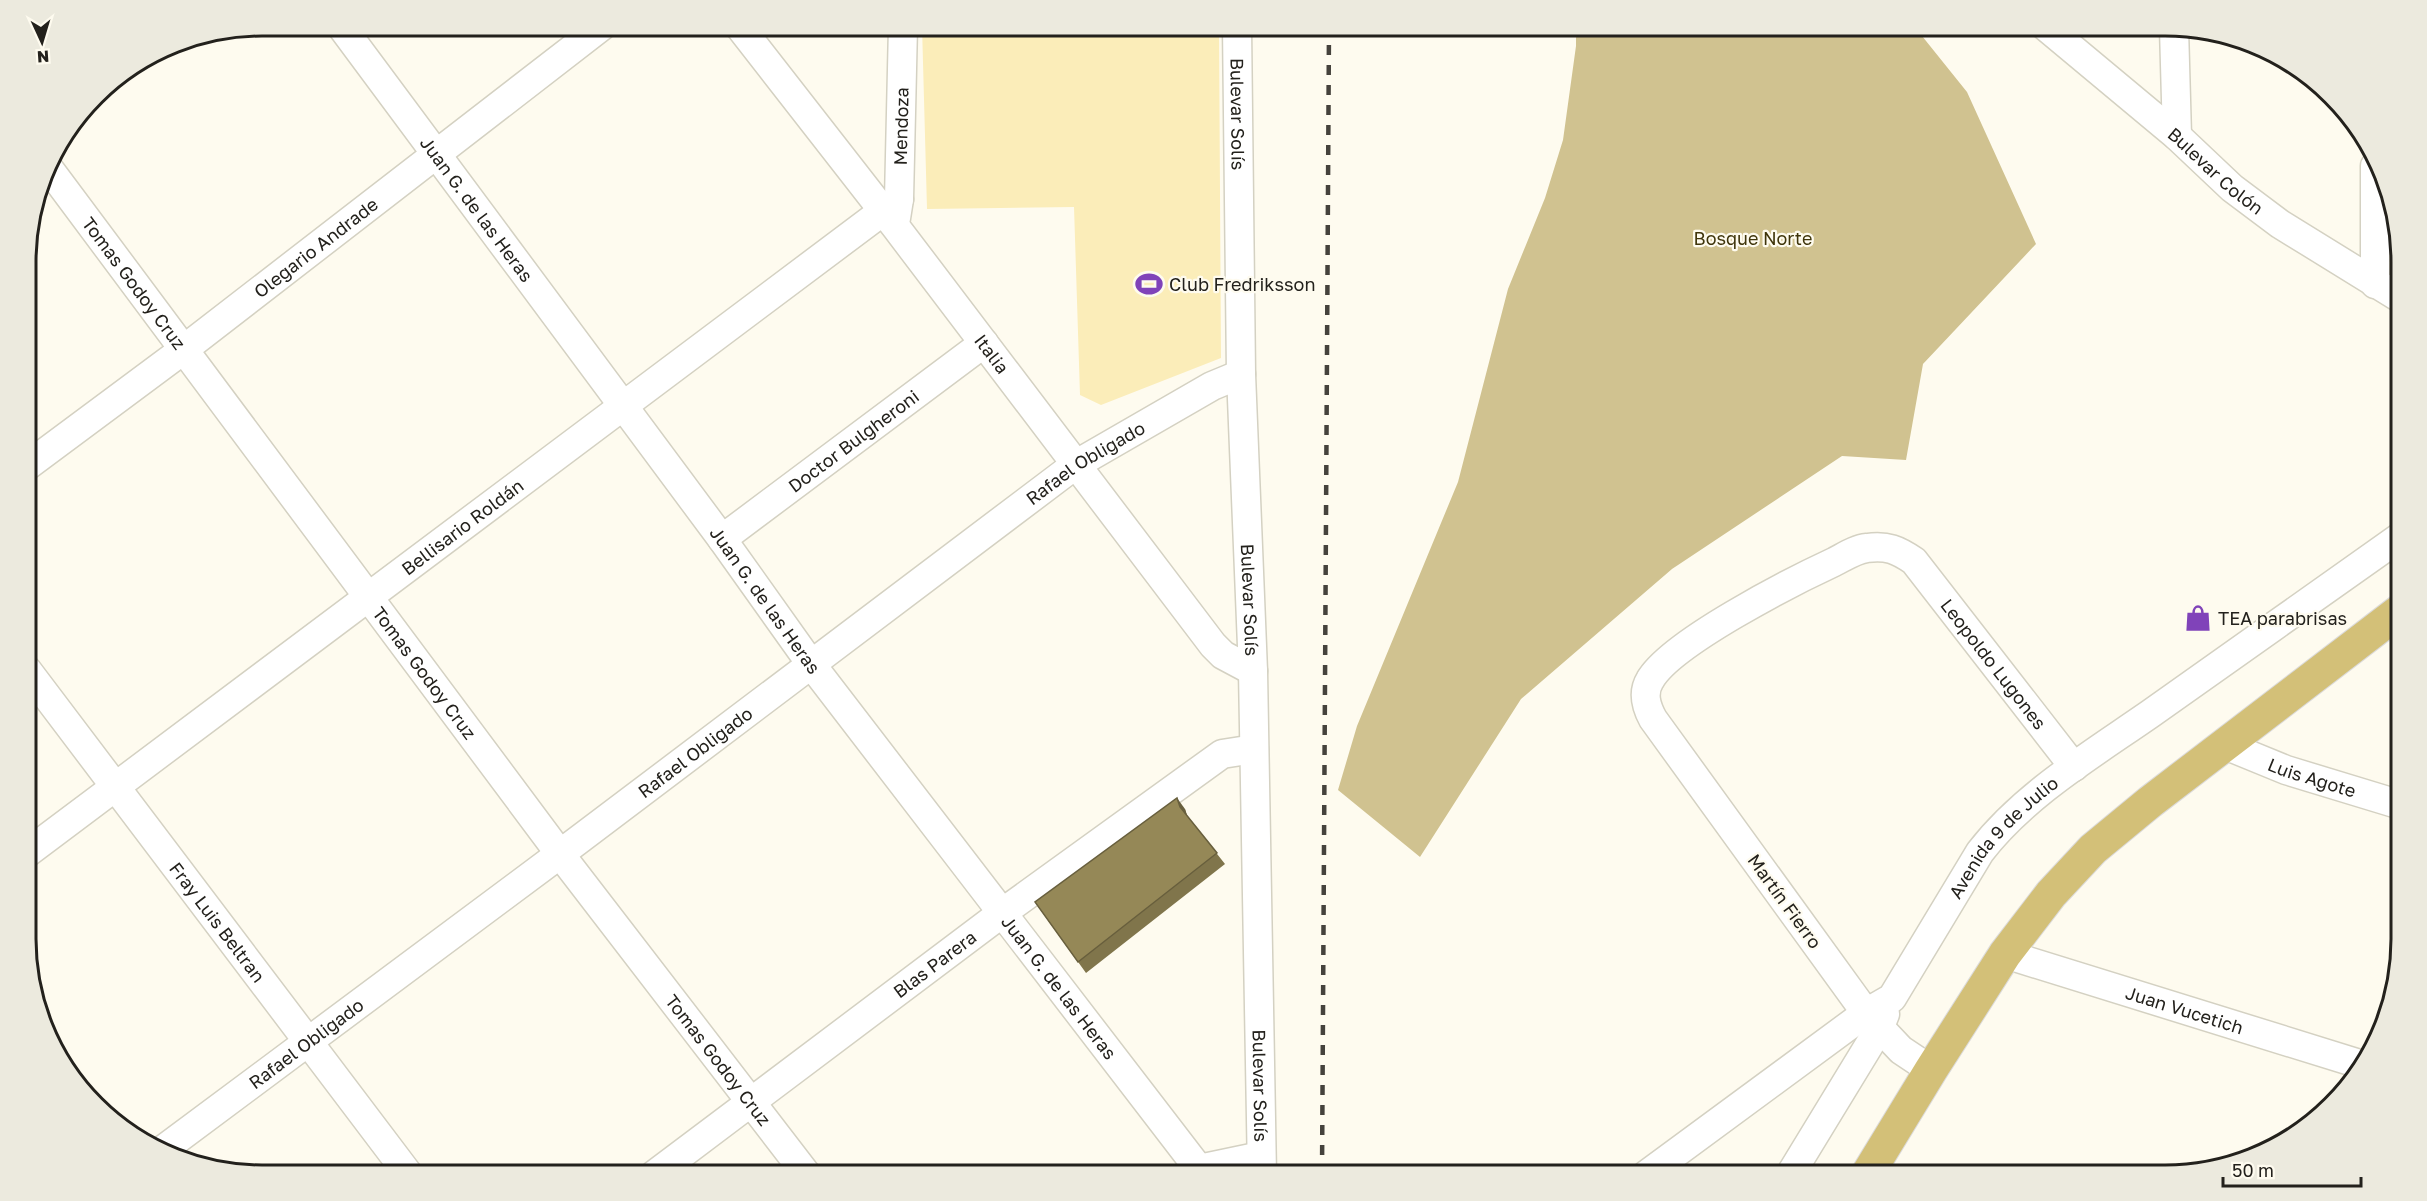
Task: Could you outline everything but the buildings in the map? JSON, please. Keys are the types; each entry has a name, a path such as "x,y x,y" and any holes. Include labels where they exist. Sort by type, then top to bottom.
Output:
{"highway":[{"path":"1873,1165 2005,954 2051,894 2093,849 2150,802 2391,618"}],"street":[{"name":"Juan G. de las Heras","path":"348,36 722,539 811,664 1002,913 1188,1165"},
{"name":"Olegario Andrade","path":"36,459 183,350 589,36"},
{"name":"Italia","path":"747,36 892,212 984,343 1213,645 1223,655 1253,671"},
{"name":"Mendoza","path":"892,212 902,36"},
{"name":"Bulevar Solís","path":"1237,36 1241,374 1253,671 1261,1165"},
{"name":"Bulevar Colón","path":"2057,36 2177,136 2242,196 2280,224 2391,293"},
{"path":"2174,36 2177,136"},
{"name":"Tomas Godoy Cruz","path":"54,174 560,854 799,1165"},
{"path":"2374,284 2375,178"},
{"name":"Bellisario Roldán","path":"36,846 623,406 892,212"},
{"name":"Doctor Bulgheroni","path":"722,539 984,343"},
{"name":"Rafael Obligado","path":"169,1145 560,854 1075,465 1212,386 1241,374"},
{"name":"Avenida 9 de Julio","path":"1661,1165 1873,1021 1892,998 1980,852 1995,832 2074,767 2391,543"},
{"name":"Martín Fierro","path":"1914,561 1900,551 1886,547 1864,548 1790,583 1701,637 1665,663 1650,680 1645,694 1646,706 1653,719 1873,1021 1901,1050 1931,1070"},
{"name":"Leopoldo Lugones","path":"1914,561 2074,767"},
{"name":"Fray Luis Beltran","path":"36,682 401,1165"},
{"name":"Luis Agote","path":"2225,745 2286,770 2391,802"},
{"name":"Blas Parera","path":"667,1165 1002,913 1222,754 1254,749"},
{"name":"Juan Vucetich","path":"2005,954 2355,1062"},
{"path":"1796,1165 1873,1021"}],"shaded area":[{"name":"Club Fredriksson","path":"922,36 1219,36 1221,358 1101,405 1080,395 1074,207 927,209"}],"green space":[{"name":"Bosque Norte","path":"1576,36 1922,36 1967,92 2036,244 1923,364 1906,460 1842,456 1672,569 1521,699 1420,857 1338,790 1357,726 1458,482 1508,289 1545,198 1563,140"}],"railway":[{"path":"1322,1165 1329,36"}],"place":[{"name":"Club Fredriksson","path":"1149,284"},
{"name":"TEA parabrisas","path":"2198,618"}]}
